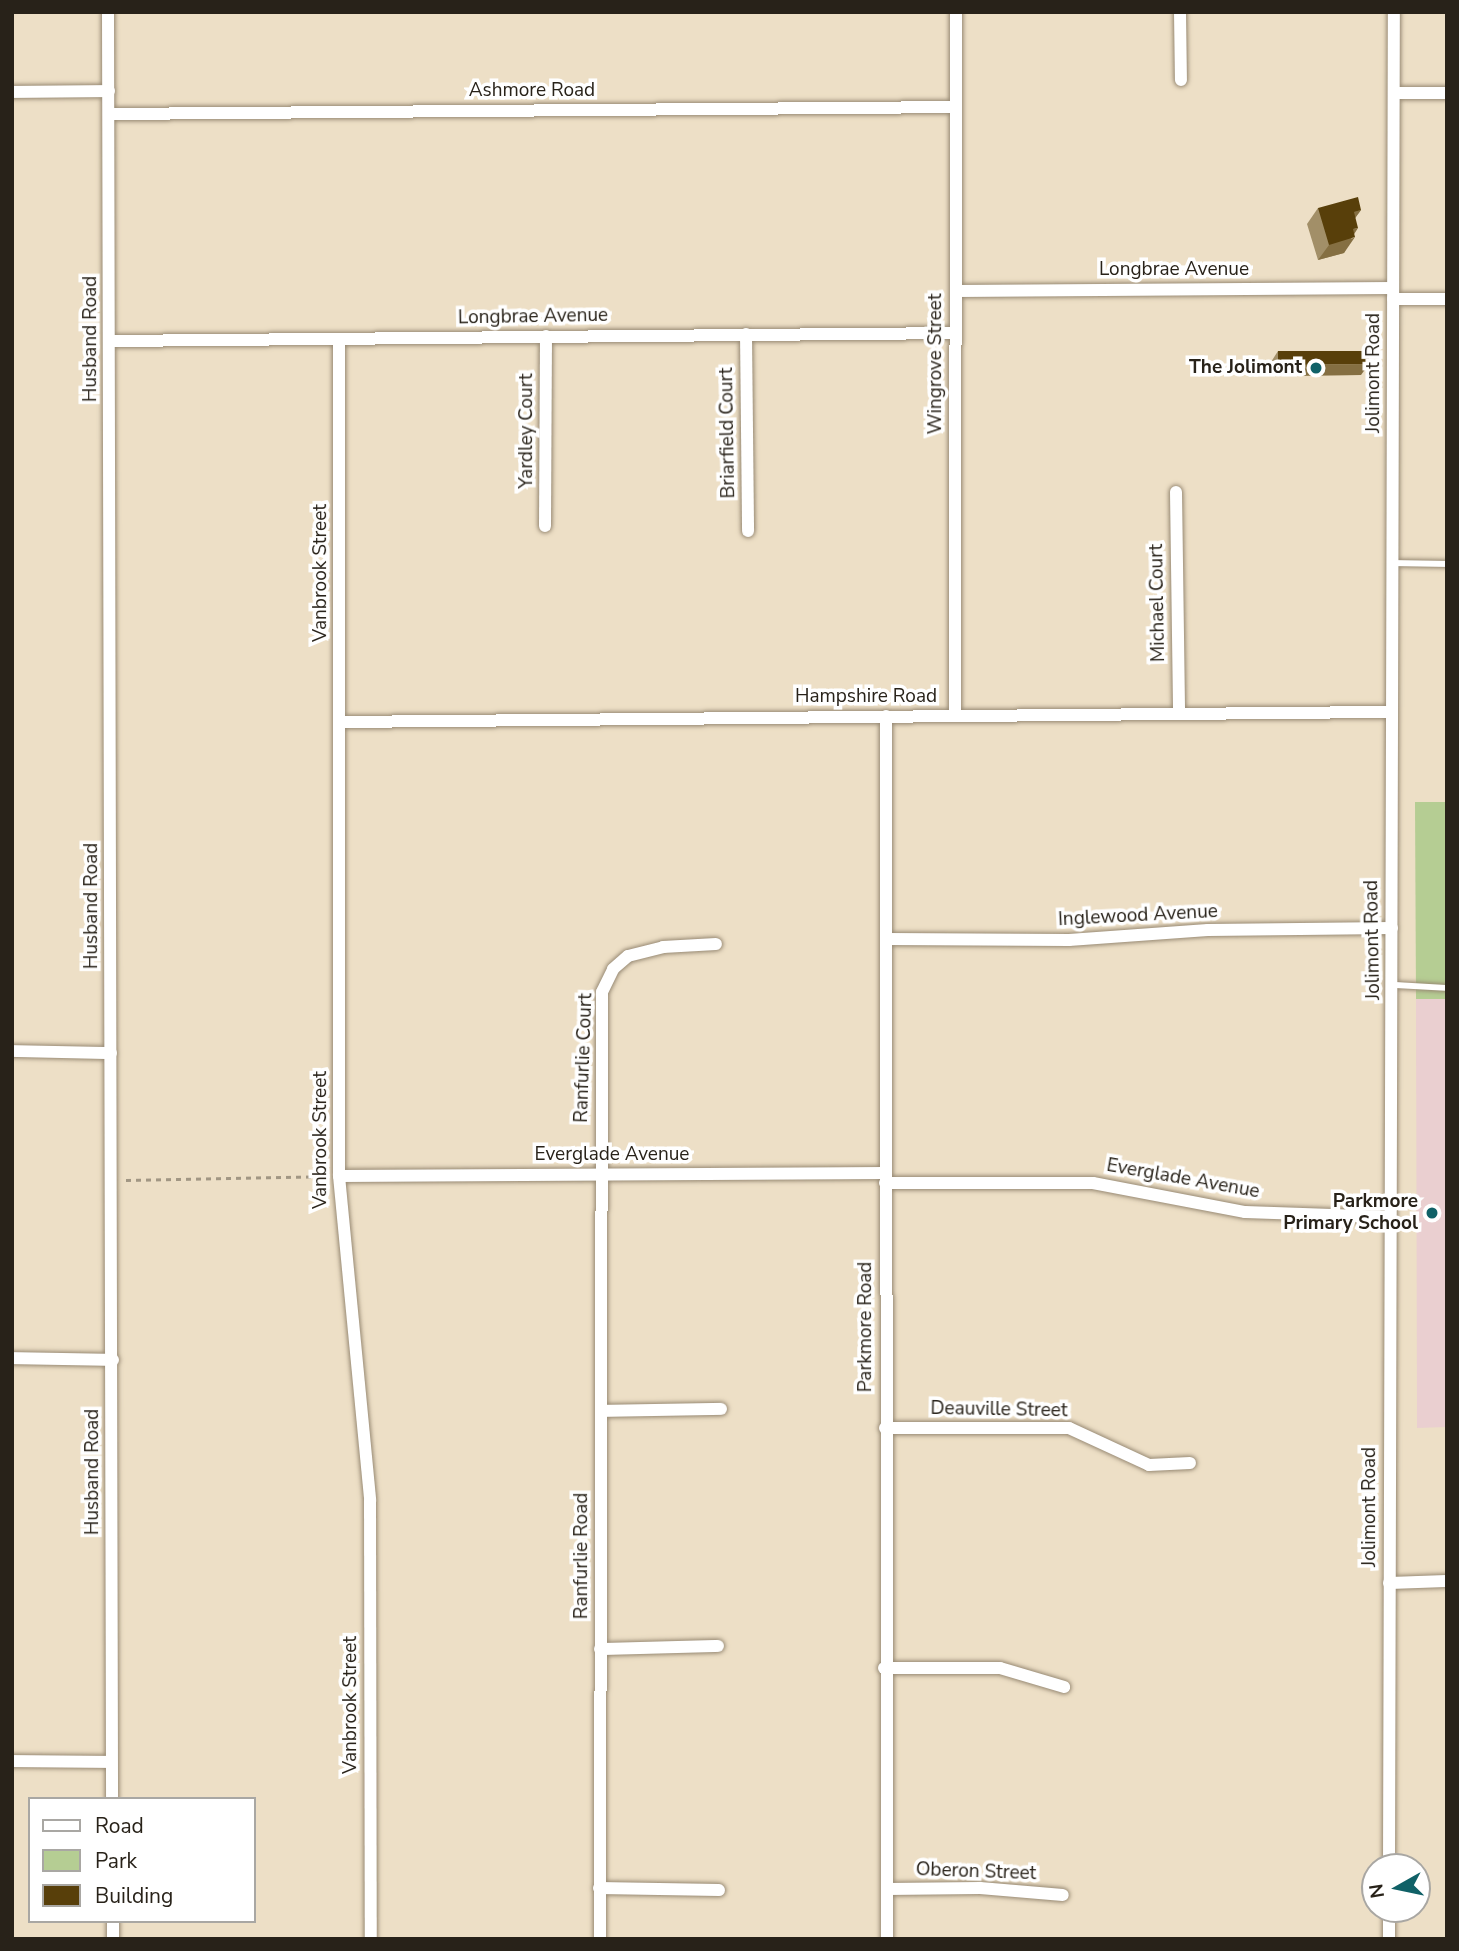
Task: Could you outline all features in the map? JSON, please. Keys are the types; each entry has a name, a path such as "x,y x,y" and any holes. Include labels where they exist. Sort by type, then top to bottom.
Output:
{"street":[{"name":"Husband Road","path":"108,12 111,341 112,1797"},
{"name":"Wingrove Street","path":"955,716 956,12"},
{"path":"1180,12 1181,80"},
{"name":"Jolimont Road","path":"1389,1853 1390,1217 1394,985 1394,12"},
{"path":"12,92 109,91"},
{"path":"1394,93 1447,93"},
{"name":"Ashmore Road","path":"109,114 956,107"},
{"name":"Longbrae Avenue","path":"956,291 1393,294 1447,299"},
{"name":"Longbrae Avenue","path":"111,341 956,333"},
{"name":"Briarfield Court","path":"746,334 748,531"},
{"name":"Yardley Court","path":"545,526 546,336"},
{"name":"Vanbrook Street","path":"339,339 339,1176 370,1500 371,1939"},
{"name":"Michael Court","path":"1176,492 1178,714"},
{"name":"Hampshire Road","path":"341,722 1392,712"},
{"name":"Parkmore Road","path":"886,716 884,1668 887,1939"},
{"name":"Inglewood Avenue","path":"886,939 1069,940 1208,930 1392,928"},
{"name":"Ranfurlie Court","path":"599,1174 602,992 613,969 628,956 663,947 716,944"},
{"path":"12,1051 111,1053"},
{"name":"Everglade Avenue","path":"339,1176 599,1174 1093,1183 1245,1212 1390,1217"},
{"name":"Ranfurlie Road","path":"599,1174 602,1411 600,1939"},
{"path":"12,1358 113,1360"},
{"path":"602,1411 721,1409"},
{"name":"Deauville Street","path":"885,1428 1069,1427 1149,1465 1190,1463"},
{"path":"1389,1583 1447,1581"},
{"path":"600,1649 718,1646"},
{"path":"884,1668 999,1668 1065,1687"},
{"path":"12,1761 111,1762"},
{"path":"599,1888 719,1890"},
{"name":"Oberon Street","path":"887,1889 980,1888 1063,1895"}],"lane":[{"path":"1392,563 1447,564"},
{"path":"1394,985 1447,988"}],"path":[{"path":"111,1180 339,1176"}],"shaded area":[{"name":"Parkmore Primary School","path":"1416,999 1447,999 1447,1427 1417,1428"}],"green space":[{"path":"1415,802 1447,802 1447,999 1416,999"}],"building":[{"path":"1358,197 1361,210 1354,212 1358,228 1353,229 1355,237 1329,245 1318,208"},
{"path":"1278,351 1369,351 1369,364 1278,365"}],"place":[{"name":"The Jolimont","path":"1316,368"},
{"name":"Parkmore Primary School","path":"1432,1213"}]}
